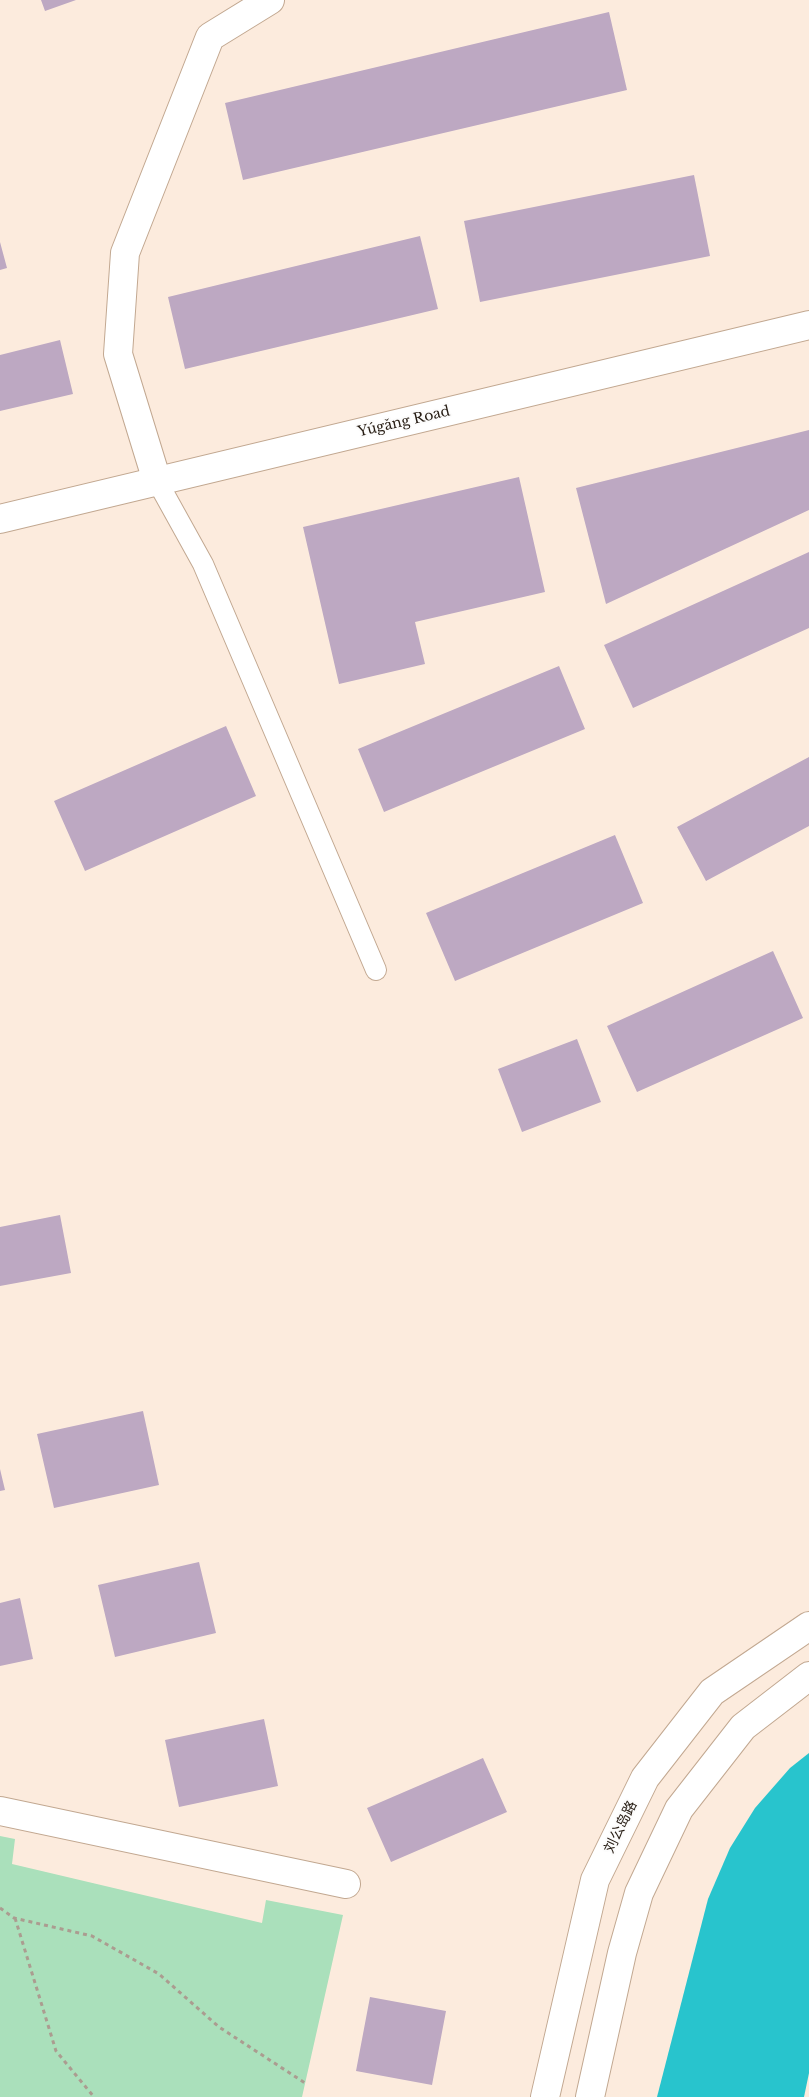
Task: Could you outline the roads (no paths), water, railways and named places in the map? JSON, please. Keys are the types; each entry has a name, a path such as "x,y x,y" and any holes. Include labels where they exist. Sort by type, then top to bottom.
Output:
{"street":[{"path":"156,481 118,354 125,253 210,37 270,0"},
{"name":"Yúgǎng Road","path":"0,519 809,325"},
{"name":"刘公岛路","path":"545,2097 595,1880 645,1778 712,1692 809,1626"},
{"path":"590,2097 622,1953 639,1893 679,1809 743,1727 809,1676"},
{"path":"0,1811 346,1884"}],"lane":[{"path":"156,481 204,564 376,970"}],"water":[{"path":"809,1753 809,2073 804,2097 657,2097 708,1899 730,1848 755,1808 790,1768"}]}
